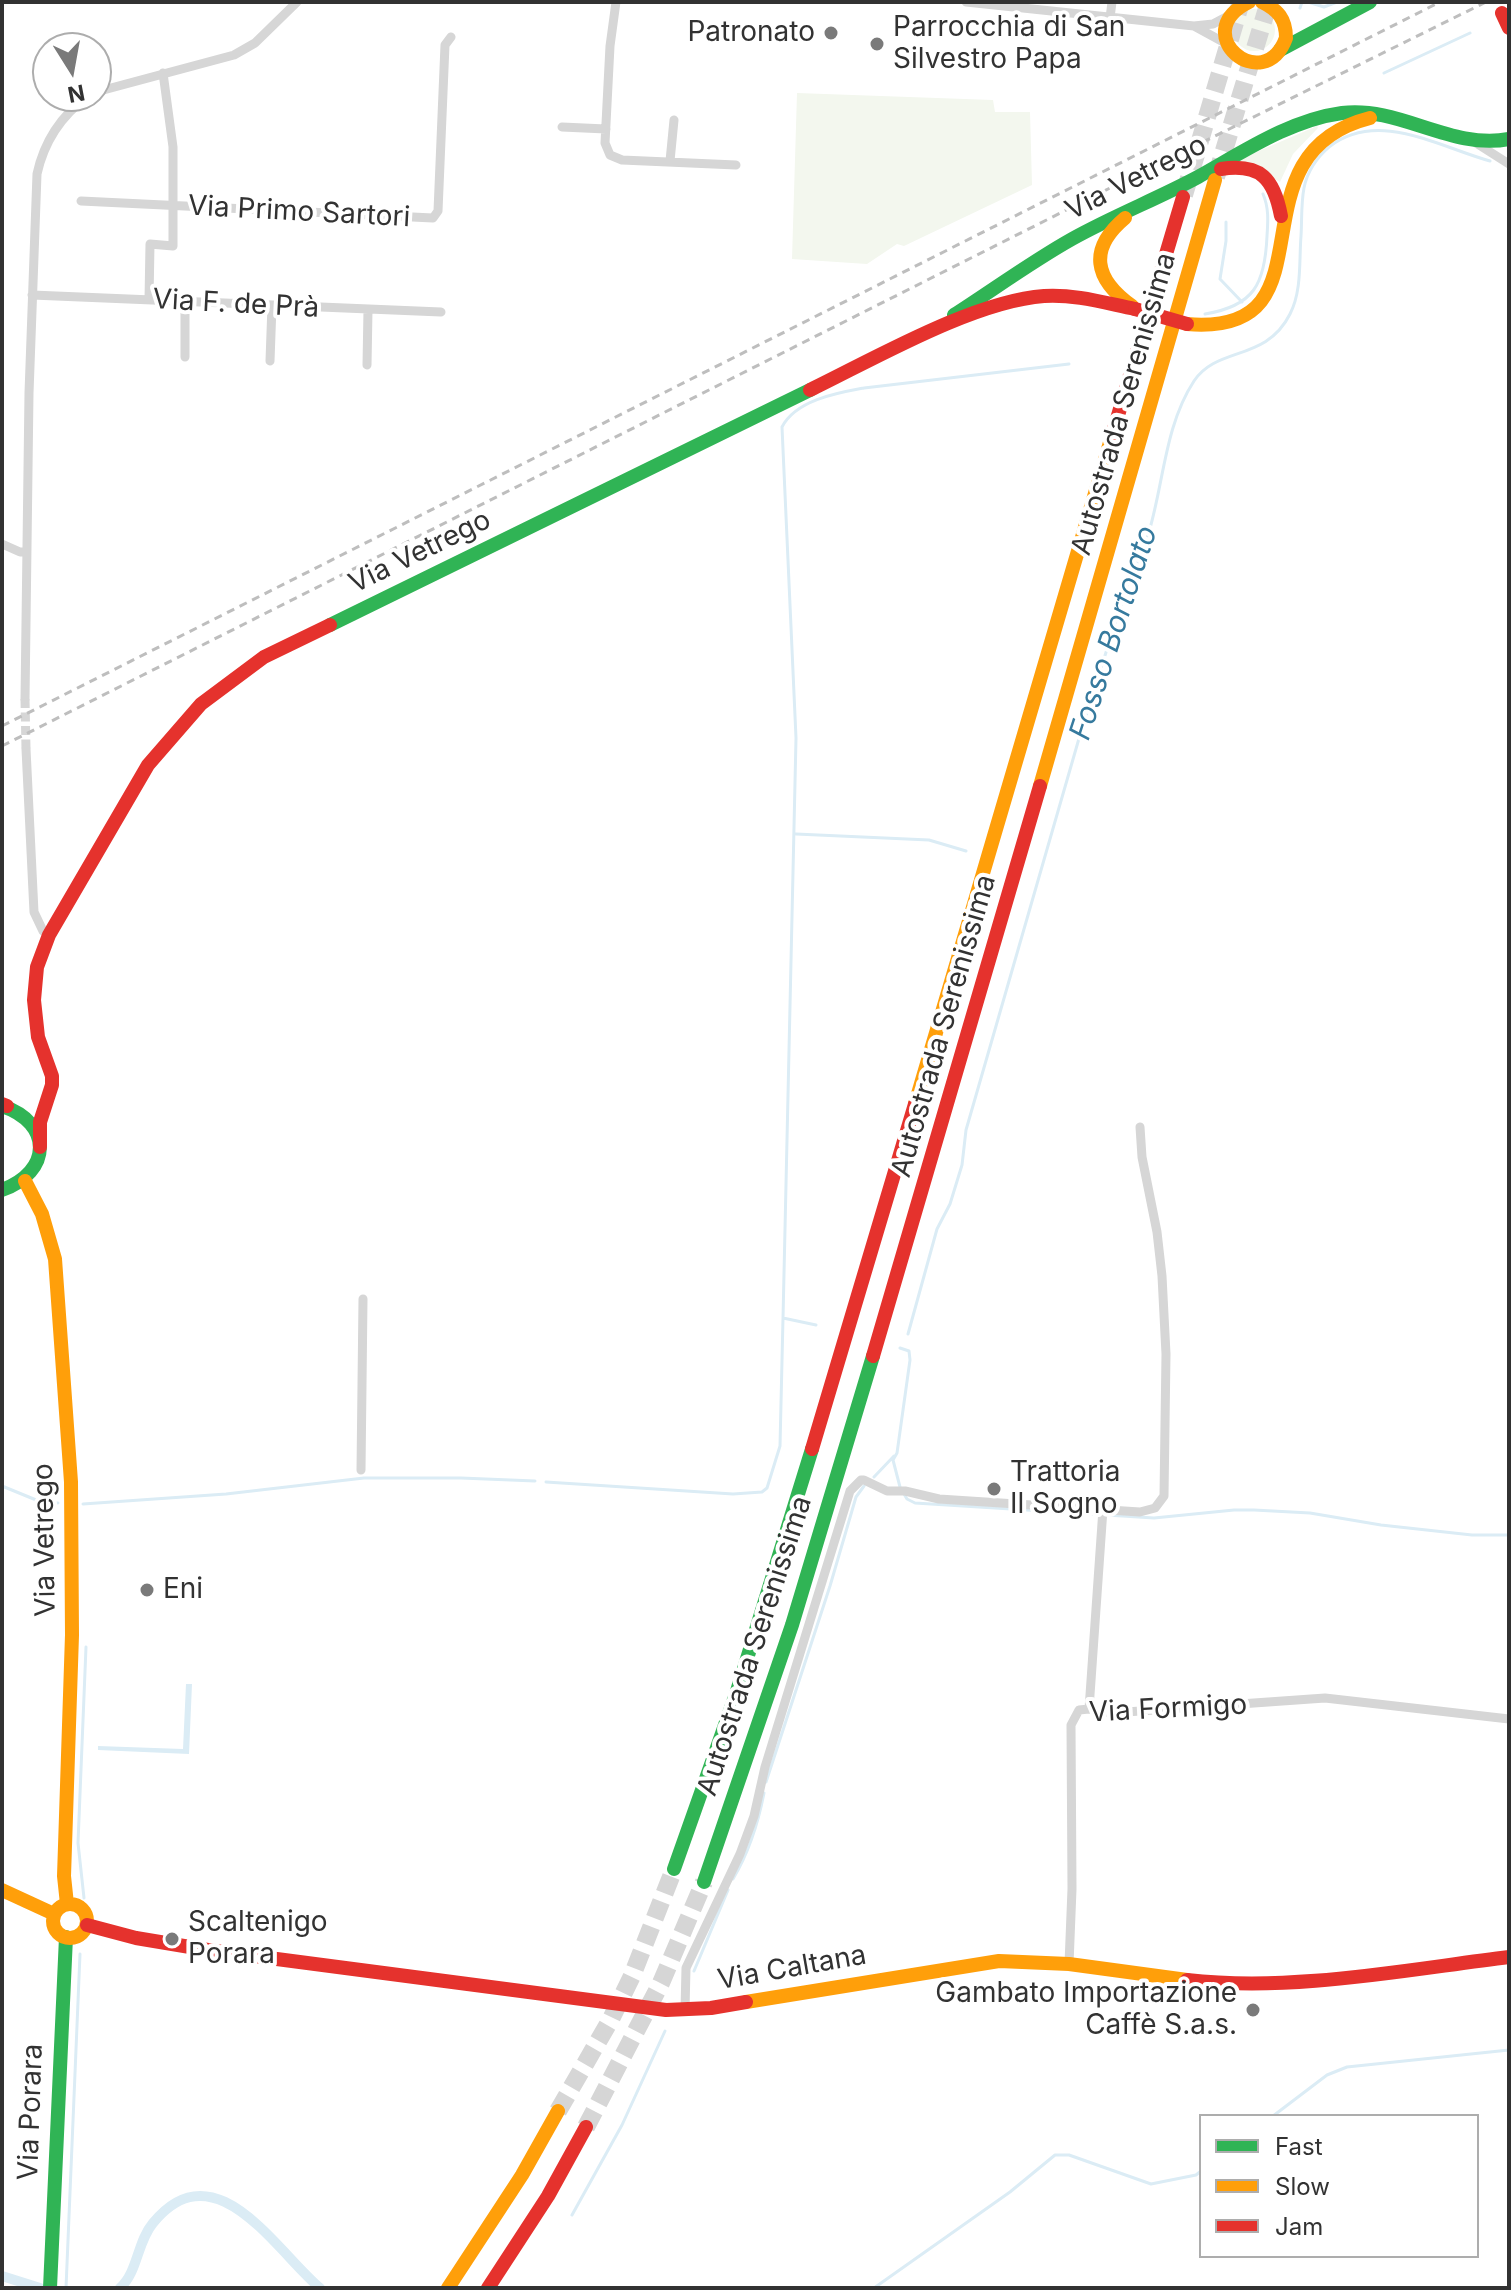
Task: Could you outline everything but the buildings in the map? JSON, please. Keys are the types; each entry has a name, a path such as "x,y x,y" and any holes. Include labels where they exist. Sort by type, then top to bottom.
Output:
{"main road":[{"path":"1249,2 1237,7 1225,24 1227,44 1233,53 1252,63 1262,62 1370,2"},
{"path":"1262,2 1301,27 1322,27"},
{"path":"1280,51 1286,35 1281,12"},
{"path":"1502,13 1509,28"},
{"name":"Via Vetrego","path":"919,337 1055,249 1267,140 1313,121 1370,112 1476,143 1509,139"},
{"name":"Via Vetrego","path":"67,1904 64,1876 72,1635 71,1482 55,1259 42,1214 25,1181 39,1160 40,1122 52,1076 38,1037 34,1000 37,967 49,935 148,765 201,704 264,657 919,337 998,305 1037,296 1080,298 1187,324 1218,326 1243,317 1256,309 1273,287 1292,182 1311,148 1350,123 1367,118 1394,117"},
{"path":"1198,177 1236,166 1257,171 1269,180 1276,192 1282,228"},
{"name":"Autostrada Serenissima","path":"704,1882 768,1704 894,1285 1215,180"},
{"name":"Autostrada Serenissima","path":"674,1869 733,1705 803,1479 1183,197"},
{"path":"1135,309 1107,285 1101,270 1100,252 1111,229 1145,204"},
{"path":"6,1106 34,1105 49,1095"},
{"path":"6,1106 29,1119 40,1147"},
{"path":"2,1190 25,1181"},
{"path":"2,1890 54,1914"},
{"path":"67,1904 74,1904 85,1912 87,1925 79,1936 66,1937 56,1931 54,1914 67,1904"},
{"name":"Via Caltana","path":"87,1925 136,1938 208,1950 548,1996 685,2010 962,1965 1009,1961 1069,1964 1191,1981 1277,1983 1509,1957"},
{"name":"Via Porara","path":"50,2288 62,1965 66,1937"},
{"path":"448,2288 522,2175 558,2111"},
{"path":"488,2288 548,2196 586,2127"}],"street":[{"path":"112,87 244,50 297,2"},
{"path":"616,2 610,46 606,129 606,147 613,158 736,165"},
{"path":"966,2 1194,26 1213,24 1230,15"},
{"path":"1110,18 1112,2"},
{"path":"1194,26 1227,44"},
{"name":"Via Primo Sartori","path":"81,201 433,218 438,211 445,45 451,37"},
{"name":"Via Primo Sartori","path":"149,300 150,244 173,246 173,147 163,73"},
{"path":"25,699 35,194 39,164 70,112"},
{"path":"670,161 674,120"},
{"path":"562,127 606,129"},
{"name":"Via Vetrego","path":"1476,143 1509,164"},
{"name":"Via F. de Prà","path":"32,295 441,312"},
{"path":"185,302 185,357"},
{"path":"270,361 272,305"},
{"path":"367,365 368,310"},
{"path":"2,544 26,552"},
{"path":"26,749 34,912 43,931 49,935"},
{"path":"685,2010 686,1968 740,1854 754,1816 765,1767 850,1491 861,1480 878,1488 939,1499 1103,1515 1140,1512 1160,1504 1165,1488 1166,1354 1162,1276 1142,1157 1140,1127"},
{"path":"361,1470 363,1299"},
{"path":"1089,1709 1103,1515"},
{"name":"Via Formigo","path":"1069,1964 1071,1725 1079,1710 1112,1713 1325,1698 1509,1719"}],"shaded area":[{"path":"1254,9 1269,15 1275,30 1269,45 1254,51 1239,45 1233,30 1239,15"},
{"path":"797,93 993,100 995,112 1030,112 1032,185 904,246 897,244 867,264 792,259"},
{"path":"1317,126 1293,154 1280,182 1238,160"},
{"path":"186,1684 192,1684 189,1754 98,1750 98,1746 183,1749"}],"waterway":[{"path":"1300,8 1302,2"},
{"path":"1308,2 1324,7 1337,2"},
{"path":"1384,73 1470,33"},
{"name":"Fosso Bortolato","path":"908,1334 937,1229 950,1204 962,1165 966,1130 1080,735 1130,576 1150,529 1173,428 1182,404 1194,381 1204,370 1268,340 1290,314 1298,286 1304,188 1313,165 1329,147 1348,136 1368,131 1388,131 1430,140 1490,161"},
{"path":"1205,314 1235,305 1254,290 1259,280 1266,253 1268,225 1263,194"},
{"path":"1226,222 1220,279 1242,302"},
{"name":"Fosso Bortolato","path":"783,1318 796,738 782,427 788,418 807,404 842,392 1069,364"},
{"path":"796,834 929,840 966,851"},
{"path":"546,1482 733,1494 762,1492 767,1488 780,1446 783,1318 816,1325"},
{"path":"900,1348 909,1351 910,1360 897,1453 893,1460 900,1487"},
{"path":"874,1477 894,1456"},
{"path":"83,1504 226,1494 364,1478 535,1481"},
{"path":"2,1486 41,1502 58,1503"},
{"path":"766,1782 856,1497 864,1486"},
{"path":"904,1494 915,1503 1154,1518 1234,1510 1310,1513 1381,1525 1472,1535 1509,1535"},
{"path":"84,1898 78,1843 86,1647"},
{"path":"733,1879 752,1838 764,1793"},
{"path":"694,1971 728,1890"},
{"path":"66,2288 80,1954"},
{"path":"572,2215 622,2125 665,2031"},
{"path":"1276,2114 1327,2075 1347,2067 1509,2050"},
{"path":"874,2288 1010,2192 1055,2155 1069,2155 1151,2184 1199,2173"},
{"path":"120,2288 130,2274 153,2223 176,2202 199,2196 221,2200 243,2213 320,2288"},
{"path":"2,2276 40,2288"}],"tunnel":[{"path":"1184,195 1241,2"},
{"path":"1216,177 1269,2"},
{"path":"25,699 26,749"},
{"path":"558,2111 632,1976 674,1869"},
{"path":"586,2127 661,1983 704,1882"}],"railway":[{"path":"2,726 1440,2"},
{"path":"2,746 1486,2"}],"traffic: fast":[{"path":"1280,50 1370,2"},
{"path":"954,315 1072,239 1304,122 1342,113 1364,113 1466,139 1509,139"},
{"path":"330,625 810,390"},
{"path":"2,1106 31,1124 38,1135 40,1148 30,1172 2,1190"},
{"path":"704,1882 792,1625 873,1356"},
{"path":"674,1869 737,1691 812,1449"},
{"path":"50,2288 66,1937"}],"traffic: slow":[{"path":"1249,2 1232,15 1225,29 1227,43 1236,54 1248,61 1262,62 1276,55 1286,38 1280,16 1262,2"},
{"path":"1187,324 1233,320 1260,302 1274,274 1289,203 1301,168 1327,138 1370,118"},
{"path":"1040,786 1215,180"},
{"path":"1125,218 1105,241 1100,264 1110,285 1132,306"},
{"path":"915,1104 1111,439"},
{"path":"25,1181 42,1214 55,1259 71,1482 72,1635 64,1876 67,1904"},
{"path":"2,1890 54,1914"},
{"path":"70,1904 82,1909 87,1921 82,1933 70,1938 58,1933 53,1921 58,1909 70,1904"},
{"path":"746,2002 999,1961 1069,1964 1187,1980"},
{"path":"448,2288 522,2175 558,2111"}],"traffic: jam":[{"path":"1502,13 1509,28"},
{"path":"1221,169 1246,169 1263,176 1274,192 1281,216"},
{"path":"1111,439 1183,197"},
{"path":"810,390 925,333 1016,300 1067,296 1135,309"},
{"path":"1135,309 1187,324"},
{"path":"40,1147 40,1122 52,1076 38,1037 34,1000 37,967 49,935 148,765 201,704 264,657 330,625"},
{"path":"873,1356 1040,786"},
{"path":"2,1104 7,1106"},
{"path":"812,1449 915,1104"},
{"path":"87,1925 136,1938 208,1950 666,2010 711,2008 746,2002"},
{"path":"1187,1980 1227,1983 1308,1981 1509,1957"},
{"path":"488,2288 548,2196 586,2127"}],"place":[{"name":"Patronato","path":"831,33"},
{"name":"Parrocchia di San Silvestro Papa","path":"877,44"},
{"name":"Trattoria Il Sogno","path":"994,1489"},
{"name":"Eni","path":"147,1590"},
{"name":"Scaltenigo Porara","path":"172,1939"},
{"name":"Gambato Importazione Caffè S.a.s.","path":"1253,2010"}]}
